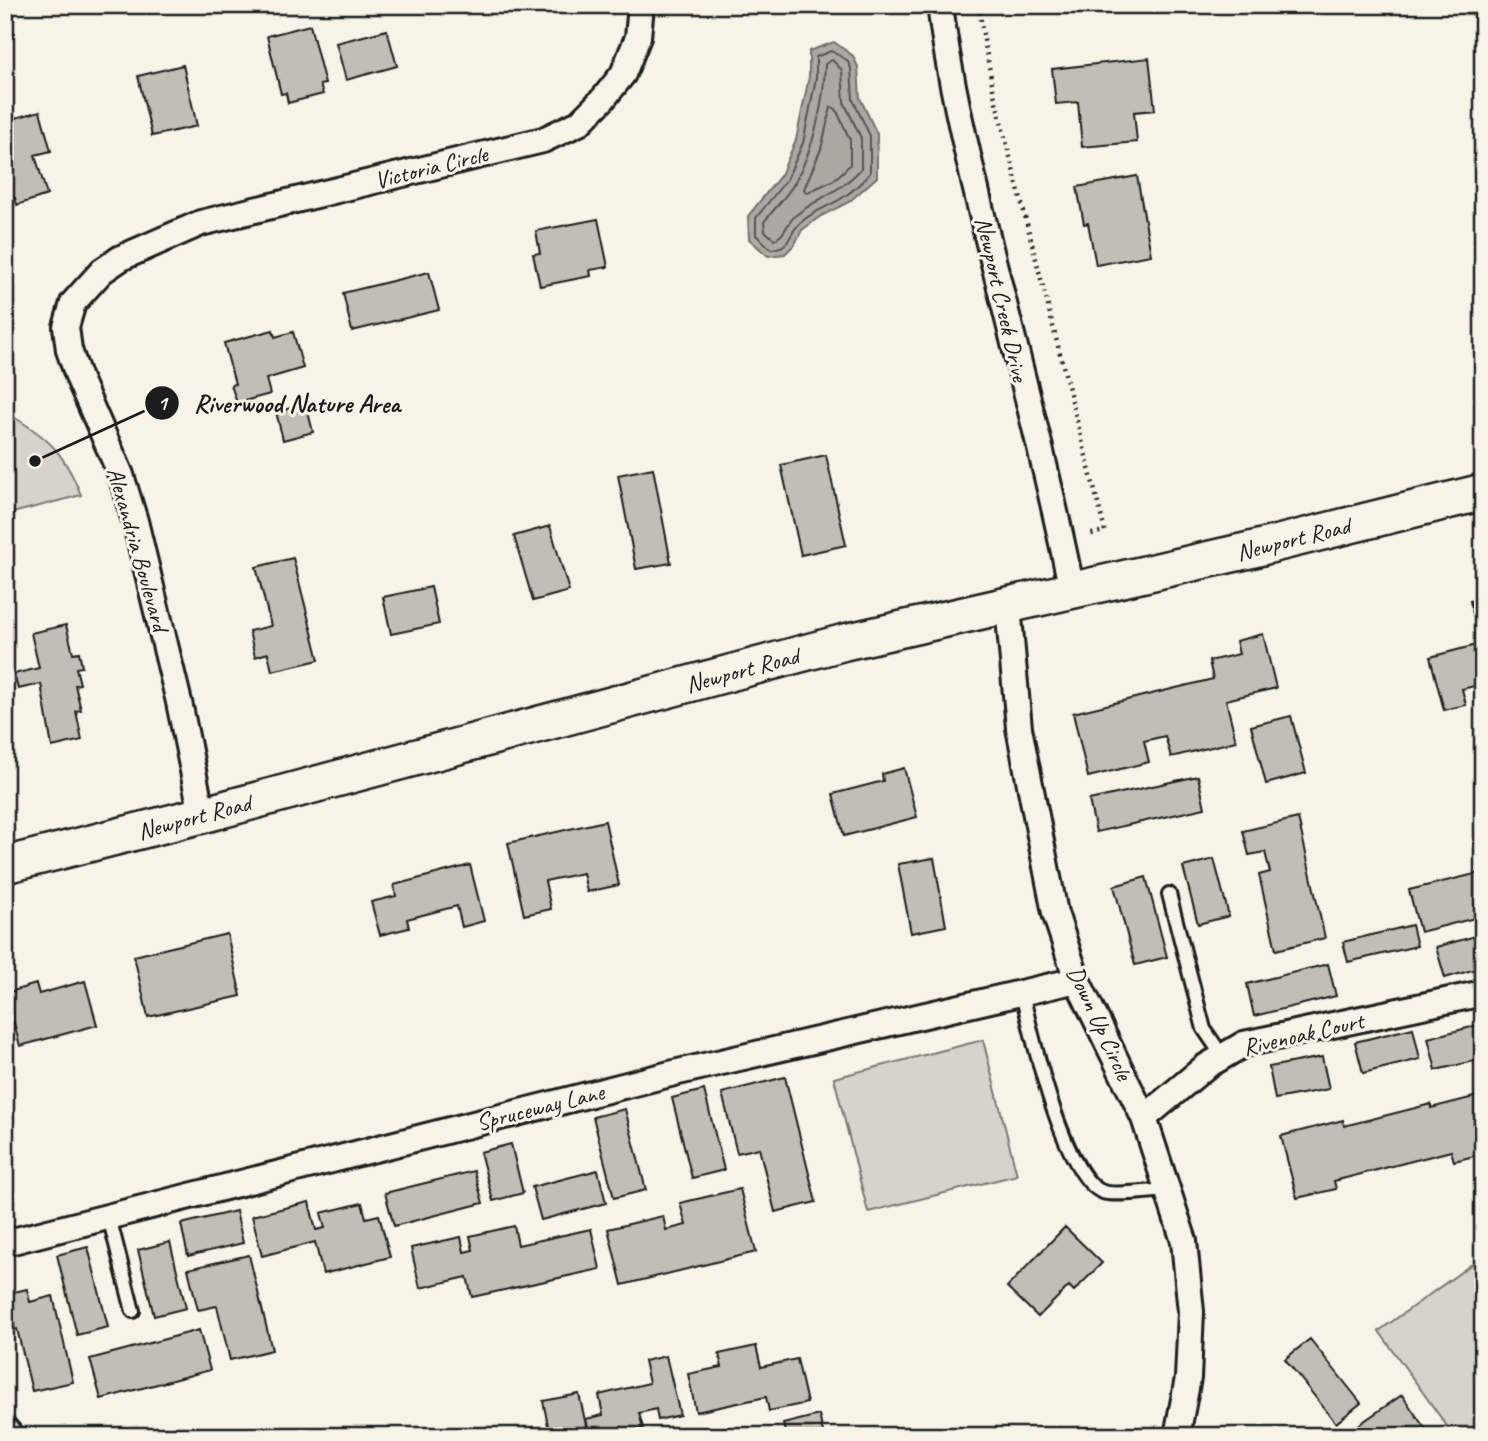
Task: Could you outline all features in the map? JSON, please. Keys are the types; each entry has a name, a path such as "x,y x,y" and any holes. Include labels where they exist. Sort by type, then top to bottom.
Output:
{"street":[{"name":"Victoria Circle","path":"150,245 201,223 543,139 579,123 623,74 638,37 641,5"},
{"name":"Newport Creek Drive","path":"940,5 959,120 1024,391 1052,494 1072,591"},
{"name":"Alexandria Boulevard","path":"150,245 121,258 102,271 73,303 66,327 69,350 121,475 135,521 177,693 202,815"},
{"name":"Newport Road","path":"5,866 845,642 1250,550 1483,492"},
{"name":"Down Up Circle","path":"1008,606 1019,727 1055,914 1077,980 1144,1118 1184,1241 1191,1312 1188,1378 1177,1436"},
{"name":"Spruceway Lane","path":"5,1243 674,1073 1077,980"},
{"name":"Rivenoak Court","path":"1144,1118 1205,1067 1244,1044 1483,993"},
{"path":"5,1429 11,1436"}],"lane":[{"path":"1169,894 1204,1029 1223,1056"},
{"path":"1022,993 1035,1054 1063,1132 1078,1167 1090,1184 1104,1193 1167,1190"},
{"path":"109,1217 133,1311"}],"path":[{"path":"980,5 994,94 1105,531 1092,534"}],"shaded area":[{"path":"5,412 52,446 67,466 81,495 5,515"},
{"path":"983,1040 1017,1175 868,1212 834,1078"},
{"path":"1483,1256 1483,1436 1454,1436 1379,1331"}],"water":[{"path":"834,42 853,56 858,67 860,98 877,134 877,177 849,202 821,216 802,230 795,244 785,254 768,256 749,239 748,216 781,175 796,140 809,77 809,51"}],"building":[{"path":"526,5 567,5 568,9 528,15"},
{"path":"310,25 325,84 320,85 323,94 288,103 286,93 281,94 267,36"},
{"path":"387,30 397,66 346,80 336,43"},
{"path":"1149,58 1155,110 1134,112 1137,142 1082,147 1078,102 1056,104 1052,69"},
{"path":"183,65 197,126 152,136 138,76"},
{"path":"40,111 51,151 35,155 47,195 17,205 15,198 5,201 5,121"},
{"path":"1137,176 1151,255 1096,265 1088,223 1084,224 1077,187"},
{"path":"598,219 608,267 590,270 591,276 540,286 533,254 540,253 536,231"},
{"path":"429,272 439,310 352,331 343,293"},
{"path":"273,330 275,337 293,332 303,368 266,379 270,394 237,403 224,343"},
{"path":"306,404 313,432 283,440 276,412"},
{"path":"826,455 846,545 801,555 781,465"},
{"path":"653,468 671,563 636,569 618,475"},
{"path":"550,526 569,591 533,601 514,536"},
{"path":"293,558 319,660 272,671 268,653 255,657 249,631 271,626 256,567"},
{"path":"431,587 439,624 391,634 383,597"},
{"path":"1483,597 1483,684 1462,689 1466,705 1444,710 1430,657 1480,644 1470,601"},
{"path":"66,625 73,653 79,652 82,667 76,668 80,684 75,685 81,710 76,711 82,740 52,747 41,684 18,689 14,674 39,668 31,633"},
{"path":"1263,634 1276,688 1226,700 1236,741 1171,757 1165,736 1144,741 1149,762 1088,777 1073,713 1213,679 1209,661 1239,654 1236,641"},
{"path":"1291,716 1306,773 1266,784 1251,726"},
{"path":"904,768 917,817 844,836 833,794 883,781 882,774"},
{"path":"1198,776 1205,808 1096,832 1089,800"},
{"path":"1298,818 1325,938 1276,950 1259,875 1270,872 1265,852 1249,855 1243,831"},
{"path":"605,821 619,885 587,892 583,873 545,881 551,909 524,915 508,843"},
{"path":"934,858 946,926 911,933 898,864"},
{"path":"1214,859 1229,916 1198,924 1183,867"},
{"path":"470,865 484,921 462,927 457,906 407,919 409,928 380,935 371,902 396,896 394,885"},
{"path":"1483,872 1483,916 1420,932 1409,890"},
{"path":"1146,877 1167,957 1135,965 1114,886"},
{"path":"1412,925 1417,946 1348,962 1343,942"},
{"path":"227,934 241,996 148,1017 134,956"},
{"path":"1483,934 1483,967 1445,978 1436,947"},
{"path":"1328,964 1336,996 1254,1016 1247,984"},
{"path":"85,981 97,1025 20,1046 6,993 36,984 39,994"},
{"path":"1483,1024 1483,1059 1436,1070 1428,1038"},
{"path":"1413,1028 1420,1059 1363,1073 1355,1042"},
{"path":"1322,1057 1329,1089 1275,1099 1269,1067"},
{"path":"785,1077 816,1202 775,1212 759,1148 737,1153 722,1093"},
{"path":"704,1090 724,1170 692,1178 672,1098"},
{"path":"1478,1096 1483,1116 1483,1154 1454,1161 1451,1151 1334,1181 1336,1189 1297,1198 1281,1136 1343,1120 1344,1126 1431,1104 1431,1108"},
{"path":"625,1109 646,1190 614,1198 593,1117"},
{"path":"511,1144 523,1193 493,1201 480,1152"},
{"path":"598,1170 606,1203 541,1220 532,1187"},
{"path":"474,1171 483,1203 394,1226 385,1193"},
{"path":"740,1189 756,1252 622,1285 608,1229 663,1216 666,1230 686,1225 680,1203"},
{"path":"309,1202 316,1230 325,1228 321,1213 362,1203 366,1218 379,1215 390,1257 323,1274 315,1242 262,1256 252,1216"},
{"path":"236,1211 243,1243 188,1256 181,1224"},
{"path":"514,1226 518,1245 591,1229 600,1269 472,1297 467,1277 420,1288 411,1248 461,1237 464,1252 473,1250 470,1236"},
{"path":"1065,1227 1102,1263 1074,1291 1069,1286 1038,1317 1007,1287"},
{"path":"170,1242 186,1308 154,1316 138,1250"},
{"path":"88,1247 108,1327 77,1335 57,1255"},
{"path":"249,1255 272,1350 230,1360 217,1306 198,1310 188,1269"},
{"path":"27,1289 30,1302 53,1296 73,1382 32,1391 17,1329 5,1332 5,1294"},
{"path":"199,1330 210,1370 101,1399 90,1359"},
{"path":"1310,1339 1361,1403 1336,1423 1285,1359"},
{"path":"756,1346 761,1367 797,1359 807,1403 769,1411 766,1397 696,1412 688,1374 722,1367 719,1354"},
{"path":"666,1356 680,1415 658,1420 656,1409 639,1413 643,1428 624,1432 624,1436 590,1436 586,1419 603,1415 599,1395 649,1383 644,1361"},
{"path":"579,1394 588,1434 523,1436 549,1430 543,1401"},
{"path":"1402,1395 1430,1436 1359,1436 1354,1428"},
{"path":"819,1415 824,1436 786,1436 783,1424"}],"place":[{"name":"Riverwood Nature Area","path":"35,461"}]}
